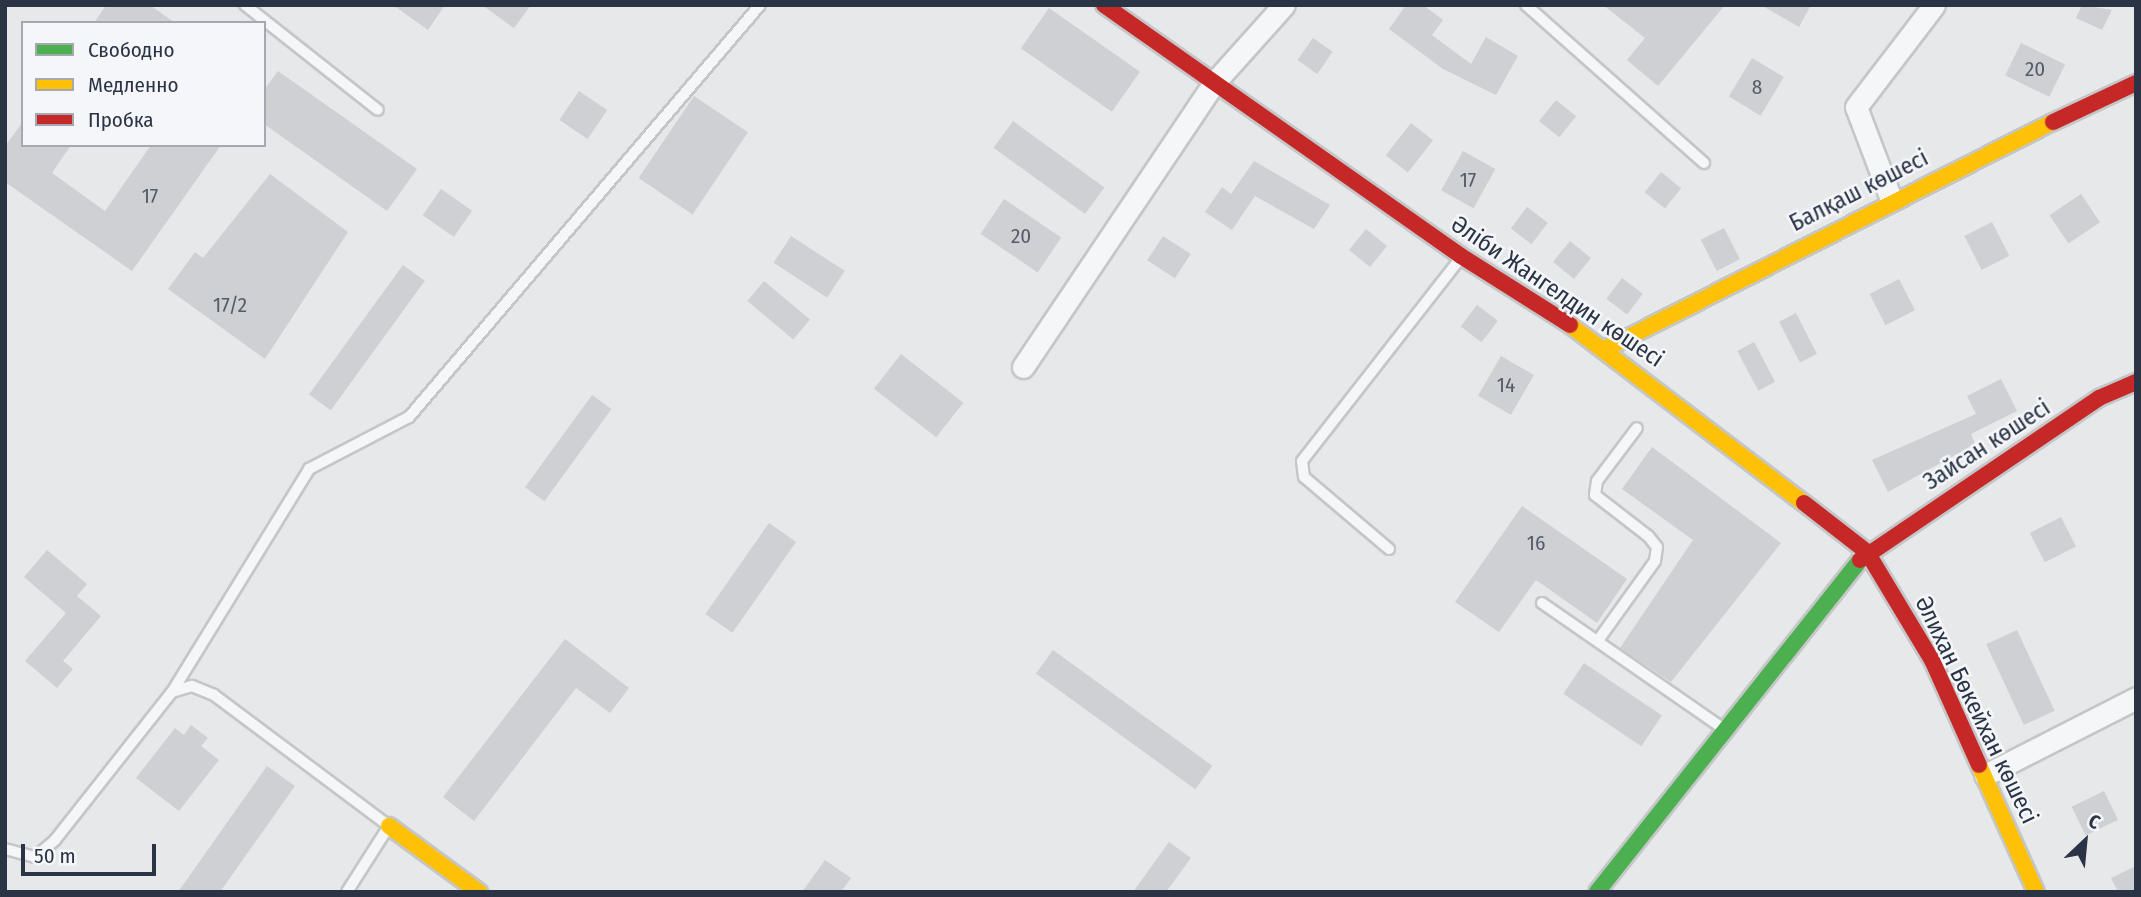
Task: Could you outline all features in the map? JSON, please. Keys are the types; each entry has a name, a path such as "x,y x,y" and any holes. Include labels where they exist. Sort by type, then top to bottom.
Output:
{"street":[{"name":"Әліби Жангелдин көшесі","path":"1104,5 1461,256 1607,348 1867,552"},
{"path":"1023,367 1213,83 1284,5"},
{"path":"1891,199 1856,107 1934,5"},
{"name":"Балқаш көшесі","path":"1607,348 1891,199 2136,83"},
{"name":"Зайсан көшесі","path":"1597,892 1867,552 2099,398 2136,382"},
{"name":"Әлихан Бөкейхан көшесі","path":"1867,552 1932,660 2036,892"},
{"path":"1985,775 2136,698"},
{"path":"389,826 480,892"}],"lane":[{"path":"245,5 265,21"},
{"path":"5,849 35,857 55,840 172,692 309,469 409,417 761,5"},
{"path":"1526,5 1704,163"},
{"path":"266,22 378,110"},
{"path":"1389,549 1304,477 1301,461 1461,256"},
{"path":"1598,639 1655,561 1657,547 1648,536 1595,495 1597,481 1637,428"},
{"path":"1542,603 1598,639 1724,729"},
{"path":"172,692 192,686 214,695 389,826 347,892"}],"building":[{"path":"106,5 150,5 172,21 95,21"},
{"path":"393,5 445,5 428,30"},
{"path":"482,5 531,5 514,28"},
{"path":"1406,5 1423,5 1443,20 1432,35 1471,64 1486,37 1518,56 1496,95 1443,69 1389,29"},
{"path":"1603,5 1725,5 1658,86 1627,60 1645,38"},
{"path":"1761,5 1811,5 1799,27"},
{"path":"2082,5 2112,10 2102,30 2076,18"},
{"path":"1049,8 1140,72 1112,112 1021,48"},
{"path":"1313,38 1333,52 1317,74 1298,60"},
{"path":"2021,43 2065,64 2049,97 2005,75"},
{"path":"1752,58 1784,77 1761,116 1729,97"},
{"path":"278,71 417,169 387,211 266,125 266,87"},
{"path":"579,91 607,110 588,139 559,120"},
{"path":"694,96 748,132 693,214 639,178"},
{"path":"1556,100 1576,116 1559,137 1539,121"},
{"path":"1013,121 1104,187 1085,214 994,148"},
{"path":"1411,123 1433,140 1408,173 1386,155"},
{"path":"21,125 21,147 70,147 52,173 105,211 150,147 220,147 132,271 5,182 5,146"},
{"path":"1463,151 1495,169 1474,208 1441,190"},
{"path":"1254,161 1330,205 1314,229 1255,196 1232,230 1205,212 1222,187 1231,194"},
{"path":"1661,172 1681,188 1665,209 1645,192"},
{"path":"270,174 348,232 265,359 168,289 195,252 203,258"},
{"path":"441,189 472,211 454,237 423,215"},
{"path":"2081,194 2100,222 2069,243 2049,215"},
{"path":"1004,199 1061,238 1038,272 981,234"},
{"path":"1527,207 1548,223 1532,244 1511,229"},
{"path":"1992,222 2009,256 1982,270 1964,236"},
{"path":"1724,228 1740,259 1717,271 1701,240"},
{"path":"1366,229 1387,246 1370,267 1349,250"},
{"path":"791,236 845,271 827,298 774,263"},
{"path":"1163,236 1191,254 1175,278 1147,260"},
{"path":"1570,241 1591,258 1574,279 1553,262"},
{"path":"403,265 425,281 331,410 309,394"},
{"path":"1622,278 1643,294 1627,314 1606,299"},
{"path":"1899,279 1915,310 1885,325 1870,294"},
{"path":"764,281 810,320 793,339 747,301"},
{"path":"1477,305 1498,321 1482,342 1461,327"},
{"path":"1796,313 1817,354 1800,363 1779,322"},
{"path":"1754,342 1775,382 1758,391 1737,351"},
{"path":"901,354 963,403 936,437 874,389"},
{"path":"1501,356 1534,375 1511,415 1478,396"},
{"path":"2001,379 2017,411 1971,434 1975,444 1888,492 1872,460 1976,414 1967,396"},
{"path":"592,395 611,409 544,501 525,487"},
{"path":"1652,447 1781,543 1671,682 1620,648 1693,540 1622,489"},
{"path":"1522,506 1627,579 1597,623 1536,580 1499,632 1455,602"},
{"path":"2061,517 2076,546 2045,562 2030,533"},
{"path":"769,523 796,542 732,633 705,614"},
{"path":"47,550 87,584 77,596 101,616 63,661 73,669 57,688 25,661 66,613 24,577"},
{"path":"2017,630 2055,711 2024,725 1986,644"},
{"path":"565,639 629,688 610,713 576,688 474,821 443,797"},
{"path":"1053,650 1212,766 1195,789 1036,673"},
{"path":"1584,663 1662,716 1641,746 1563,694"},
{"path":"191,725 208,738 201,746 219,760 179,811 136,778 175,728 184,735"},
{"path":"267,766 295,786 220,892 178,892"},
{"path":"2104,791 2118,820 2086,836 2072,807"},
{"path":"1169,842 1191,858 1166,892 1133,892"},
{"path":"825,860 851,878 841,892 802,892"},
{"path":"2136,866 2136,892 2118,892 2111,878"}],"traffic: fast":[{"path":"1597,892 1860,560"}],"traffic: slow":[{"path":"1607,348 2053,122"},
{"path":"1570,325 1804,503"},
{"path":"1979,765 2036,892"},
{"path":"389,826 479,892"}],"traffic: jam":[{"path":"1104,5 1461,256 1570,325"},
{"path":"2053,122 2136,83"},
{"path":"1860,560 2099,398 2136,382"},
{"path":"1804,503 1867,552 1932,660 1979,765"}]}
